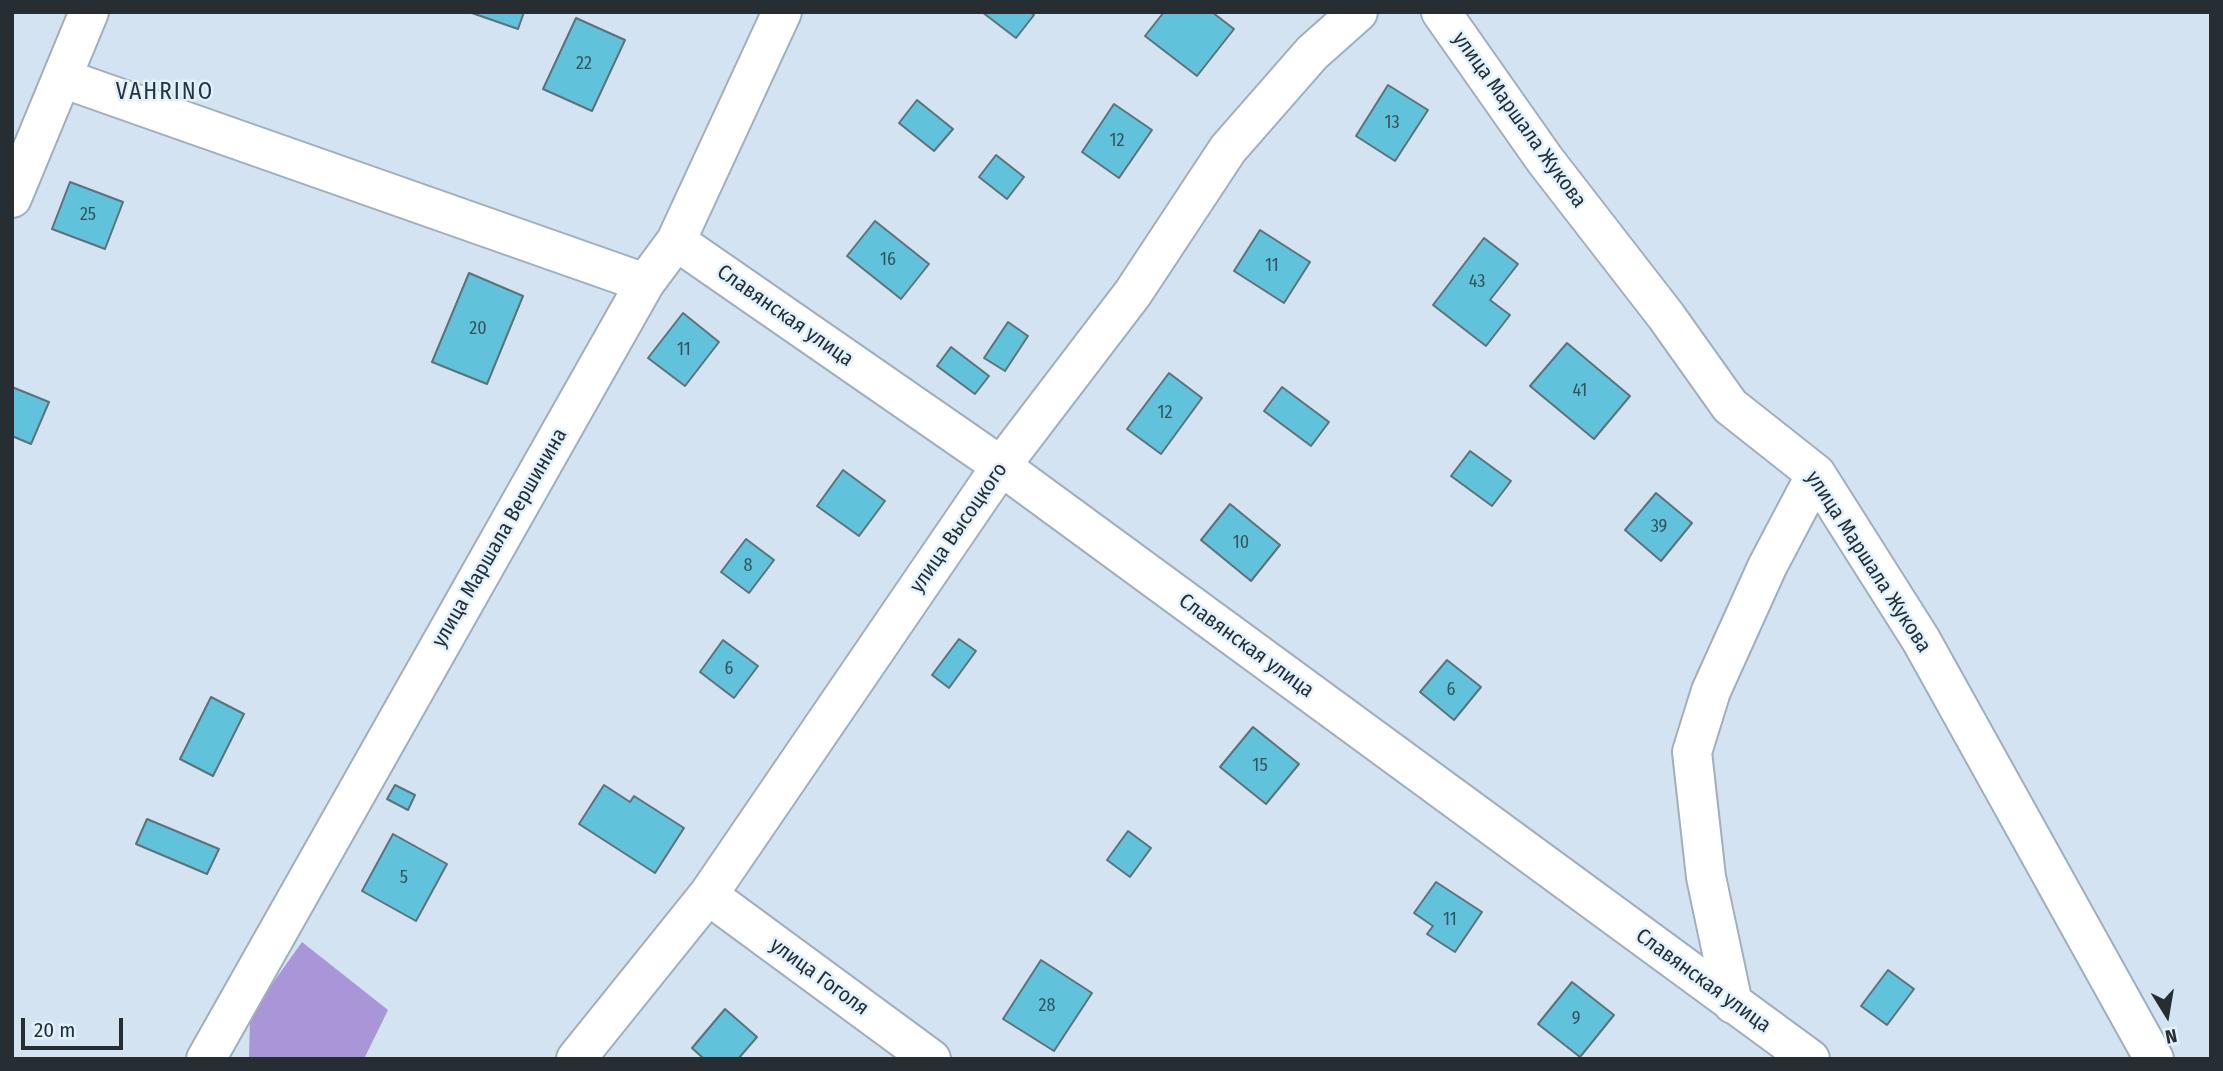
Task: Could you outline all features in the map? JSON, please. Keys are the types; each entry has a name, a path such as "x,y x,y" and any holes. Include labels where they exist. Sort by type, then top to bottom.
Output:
{"street":[{"path":"12,198 89,12"},
{"name":"улица Маршала Вершинина","path":"206,1059 645,283 676,241 782,12"},
{"name":"улица Высоцкого","path":"576,1059 708,895 1001,466 1133,293 1228,149 1312,53 1358,12"},
{"name":"улица Маршала Жукова","path":"1441,12 1545,160 1666,316 1730,406 1816,474 1921,640 2154,1059"},
{"path":"62,78 645,283"},
{"name":"Славянская улица","path":"676,241 1001,466 1810,1059"},
{"path":"1733,1004 1706,877 1692,752 1711,691 1768,567 1816,474"},
{"name":"улица Гоголя","path":"708,895 931,1059"}],"shaded area":[{"path":"302,942 388,1010 364,1059 249,1059 250,1015"}],"building":[{"path":"469,12 524,12 518,29"},
{"path":"982,12 1030,12 1034,15 1016,38"},
{"path":"1164,12 1212,12 1234,29 1197,76 1145,36"},
{"path":"576,18 625,40 592,111 543,89"},
{"path":"1388,85 1428,110 1395,161 1356,136"},
{"path":"917,100 953,129 934,151 899,123"},
{"path":"1114,104 1152,130 1119,178 1082,152"},
{"path":"996,155 1024,177 1007,199 979,177"},
{"path":"70,182 123,202 105,249 52,229"},
{"path":"875,221 929,264 901,299 847,256"},
{"path":"1260,230 1310,262 1284,303 1234,271"},
{"path":"1484,238 1518,264 1490,300 1510,315 1486,346 1433,305"},
{"path":"469,273 523,296 487,384 432,362"},
{"path":"683,313 719,342 685,386 648,358"},
{"path":"1008,322 1028,336 1005,371 984,358"},
{"path":"1567,343 1630,396 1594,439 1530,386"},
{"path":"951,347 989,376 975,394 937,366"},
{"path":"1169,373 1202,398 1161,454 1127,429"},
{"path":"12,387 49,402 31,444 12,436"},
{"path":"1282,387 1329,422 1311,446 1264,411"},
{"path":"1470,451 1511,481 1492,506 1451,476"},
{"path":"843,470 885,501 859,536 817,506"},
{"path":"1656,493 1692,523 1661,561 1625,530"},
{"path":"1230,504 1280,545 1251,581 1201,540"},
{"path":"746,539 774,560 749,593 721,572"},
{"path":"959,639 976,651 949,688 932,675"},
{"path":"723,640 758,666 734,698 700,672"},
{"path":"1447,660 1481,687 1454,720 1420,692"},
{"path":"211,697 244,714 213,776 180,759"},
{"path":"1253,727 1299,764 1266,804 1220,767"},
{"path":"395,785 415,795 408,810 387,799"},
{"path":"604,785 630,802 634,796 684,828 655,873 579,824"},
{"path":"147,819 219,849 207,874 136,844"},
{"path":"1128,831 1151,848 1130,877 1107,860"},
{"path":"393,834 447,864 416,921 362,891"},
{"path":"1436,882 1482,912 1455,952 1427,934 1433,926 1414,913"},
{"path":"1041,960 1092,993 1054,1051 1003,1019"},
{"path":"1888,970 1914,989 1887,1025 1861,1006"},
{"path":"1572,982 1614,1015 1580,1057 1538,1024"},
{"path":"725,1009 757,1037 738,1059 704,1059 692,1048"}],"district":[{"name":"VAHRINO","path":"165,93"}]}
